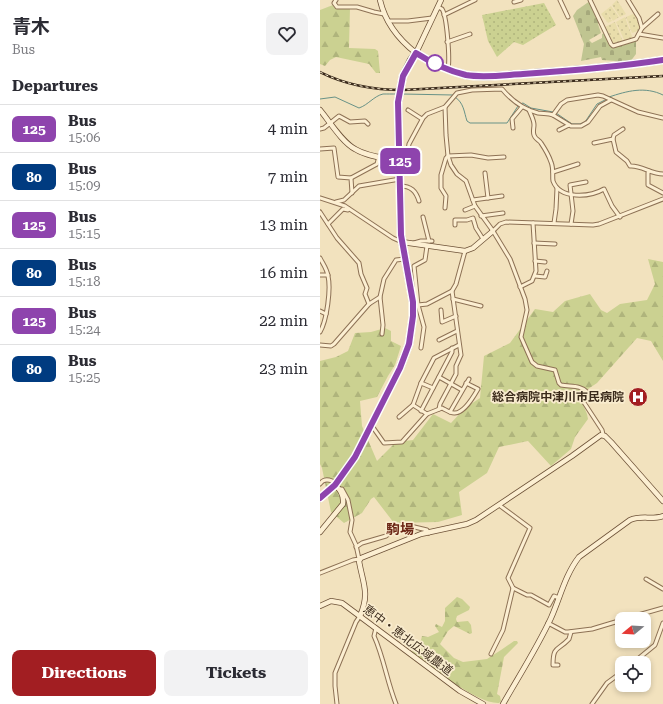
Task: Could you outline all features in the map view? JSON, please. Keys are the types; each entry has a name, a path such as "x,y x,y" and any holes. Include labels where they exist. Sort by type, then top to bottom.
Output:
{"highway":[{"path":"320,498 337,487 355,457 400,368 409,344 413,316 413,302 402,242 398,102 403,76 416,53 448,69 465,74 482,76 569,71 663,60"}],"street":[{"path":"380,0 384,14 388,21 401,40 416,53 441,0"},
{"path":"444,15 475,0"},
{"path":"514,2 521,0"},
{"path":"560,0 568,17"},
{"path":"590,0 612,45 619,45 636,39 642,28 658,14"},
{"path":"628,0 639,18 642,28"},
{"path":"334,1 337,7 357,7 384,14"},
{"path":"438,7 442,9 444,15 448,42 448,69"},
{"path":"388,21 408,21 432,18"},
{"path":"448,42 470,34"},
{"path":"639,34 663,38"},
{"path":"320,110 344,140 354,149 367,154 400,161 407,155 409,144 422,119 427,114 445,107 457,93 472,90 502,89 510,99 520,106 540,114 554,113 569,125 577,127 585,124 600,106 611,100"},
{"path":"554,113 561,104 569,99 594,96 604,97 638,112 663,118"},
{"path":"513,128 512,119 520,106"},
{"path":"445,107 448,156 451,165 457,174 466,181 475,206 493,231 510,259 527,310 521,337 532,362 537,366 555,370 559,383 586,390 587,392 583,401 602,430 603,434 663,501"},
{"path":"408,110 422,119"},
{"path":"529,110 534,125 534,137 541,142 548,155 554,172 553,178 558,196 554,223"},
{"path":"320,129 324,128 339,116 350,122 365,121 368,124"},
{"path":"559,130 569,125"},
{"path":"623,130 614,135 613,139 616,152 627,161 630,166 636,166 663,174"},
{"path":"594,143 613,139"},
{"path":"320,149 334,148 338,177 351,178 377,164 379,156"},
{"path":"448,156 471,155 488,158 504,157"},
{"path":"445,208 446,196 441,188 440,175 448,156"},
{"path":"554,172 578,164"},
{"path":"649,171 648,185 663,193"},
{"path":"485,173 488,198"},
{"path":"351,178 352,193"},
{"path":"335,202 344,200 359,186 400,179"},
{"path":"571,224 573,211 570,185 586,182"},
{"path":"400,186 410,187 417,193 419,201"},
{"path":"556,186 560,191 571,195 598,193 604,190 612,206 620,217"},
{"path":"473,200 502,196"},
{"path":"320,198 335,202 349,209 393,238 402,242 413,244 429,242 465,251 473,248 502,223 593,225 620,217 663,199"},
{"path":"465,210 475,206"},
{"path":"328,224 343,209 349,209"},
{"path":"320,212 337,238 359,263 361,274 367,288 365,294 369,304"},
{"path":"481,216 503,213"},
{"path":"421,348 424,327 418,305 414,266 425,260 429,242 423,217"},
{"path":"455,224 455,220 467,220 472,218 483,239"},
{"path":"520,287 532,281 535,276 533,223"},
{"path":"534,244 555,244"},
{"path":"418,305 427,304 452,291 456,284 465,251"},
{"path":"320,258 328,275 329,287 326,314 320,332"},
{"path":"382,334 383,324 380,297 384,278 396,260 405,259"},
{"path":"535,261 545,262"},
{"path":"535,276 544,277 546,271"},
{"path":"320,275 328,275"},
{"path":"439,409 440,404 456,374 456,366 461,355 452,291"},
{"path":"320,346 331,346 334,344 369,304 380,297"},
{"path":"453,299 482,306"},
{"path":"441,310 442,322 456,316"},
{"path":"320,311 326,314"},
{"path":"439,340 457,331"},
{"path":"399,416 413,405 421,383 434,358 459,345"},
{"path":"421,411 452,352 452,348"},
{"path":"439,377 462,390"},
{"path":"450,412 469,379"},
{"path":"421,383 433,388"},
{"path":"372,426 384,443 402,442 427,414 442,408 453,414 457,413 469,404 478,389 466,383"},
{"path":"413,405 427,414"},
{"path":"320,573 421,534 472,522 603,434"},
{"path":"320,484 323,480 332,481 343,499 343,504 320,532"},
{"path":"337,487 342,489 348,500 352,520 350,532 356,547 366,593 365,603 360,616 356,622 335,673 337,704"},
{"path":"499,505 530,528 508,578 514,588 549,605 554,596 559,598"},
{"path":"503,704 548,623 573,566 583,554 630,520 636,518 658,518 663,516"},
{"path":"356,547 362,543 386,536 402,524 427,530 429,533"},
{"path":"646,579 663,589"},
{"path":"491,654 503,630 514,588"},
{"name":"恵中・恵北広域農道","path":"320,606 331,601 342,603 460,691 482,704"},
{"path":"648,612 663,608"},
{"path":"548,623 564,632 571,632 592,629 615,622"},
{"path":"642,656 655,645 663,623"},
{"path":"376,628 374,636 385,666 396,704"},
{"path":"558,665 553,665 554,653 559,646 569,639 571,632"},
{"path":"592,704 606,683 615,677"}],"shaded area":[{"path":"617,0 626,14 620,17 612,5"},
{"path":"611,6 619,17 613,21 606,10"},
{"path":"606,10 612,21 608,23 601,14"},
{"path":"633,14 635,15 640,28 638,31 632,33 626,17"},
{"path":"625,17 633,39 625,42 616,22"},
{"path":"615,22 623,42 613,45 605,27"}],"green space":[{"path":"590,1 600,23 598,24 601,33 589,40 592,43 602,38 602,34 605,33 612,47 636,39 636,54 630,62 602,60 601,57 581,61 584,44 573,16 577,10"},
{"path":"544,3 556,25 523,45 514,42 497,57 488,41 482,15"},
{"path":"333,5 335,8 350,8 349,48 375,49 378,51 380,73 376,73 369,64 336,57 330,60 325,66 320,64 320,10"},
{"path":"648,259 663,262 663,361 651,341 637,338 597,383 579,395 588,419 575,437 571,449 551,466 528,441 499,447 487,473 459,492 462,515 438,522 394,523 374,497 362,513 344,523 331,512 320,464 320,361 336,357 348,351 355,333 371,332 385,328 391,331 391,341 401,346 395,365 377,397 360,401 362,426 377,461 396,442 413,440 433,414 451,423 465,408 480,398 484,356 510,343 535,309 553,312 565,301 590,294 601,310 607,313 620,304 647,300 655,284"},
{"path":"457,597 462,599 470,607 469,610 457,616 457,622 468,621 471,625 472,633 470,634 454,626 448,631 440,644 454,658 463,662 487,659 514,641 517,641 518,643 504,657 497,694 500,696 501,701 499,703 490,702 467,691 442,675 412,652 414,648 419,648 422,636 428,637 439,632 435,626 436,624 442,627 445,621 445,608"}],"waterway":[{"path":"609,97 636,90 656,92 663,95"},
{"path":"320,99 335,97 359,108 380,95 397,94"},
{"path":"402,94 453,95"},
{"path":"455,97 462,105 467,121 470,123 507,123 518,106"},
{"path":"556,113 572,124 580,124 585,122 597,104 607,99"},
{"path":"520,104 523,103 531,108 553,112"}],"railway":[{"path":"320,72 330,77 360,86 403,90 663,76"}],"bus line":[{"name":"125","path":"320,498 335,485 355,457 400,368 409,344 413,316 413,302 401,235 398,102 400,84 406,68 416,53 423,58 455,72 474,76 569,71 663,60"}],"place":[{"name":"総合病院中津川市民病院","path":"638,397"}],"district":[{"name":"駒場","path":"400,529"}]}
